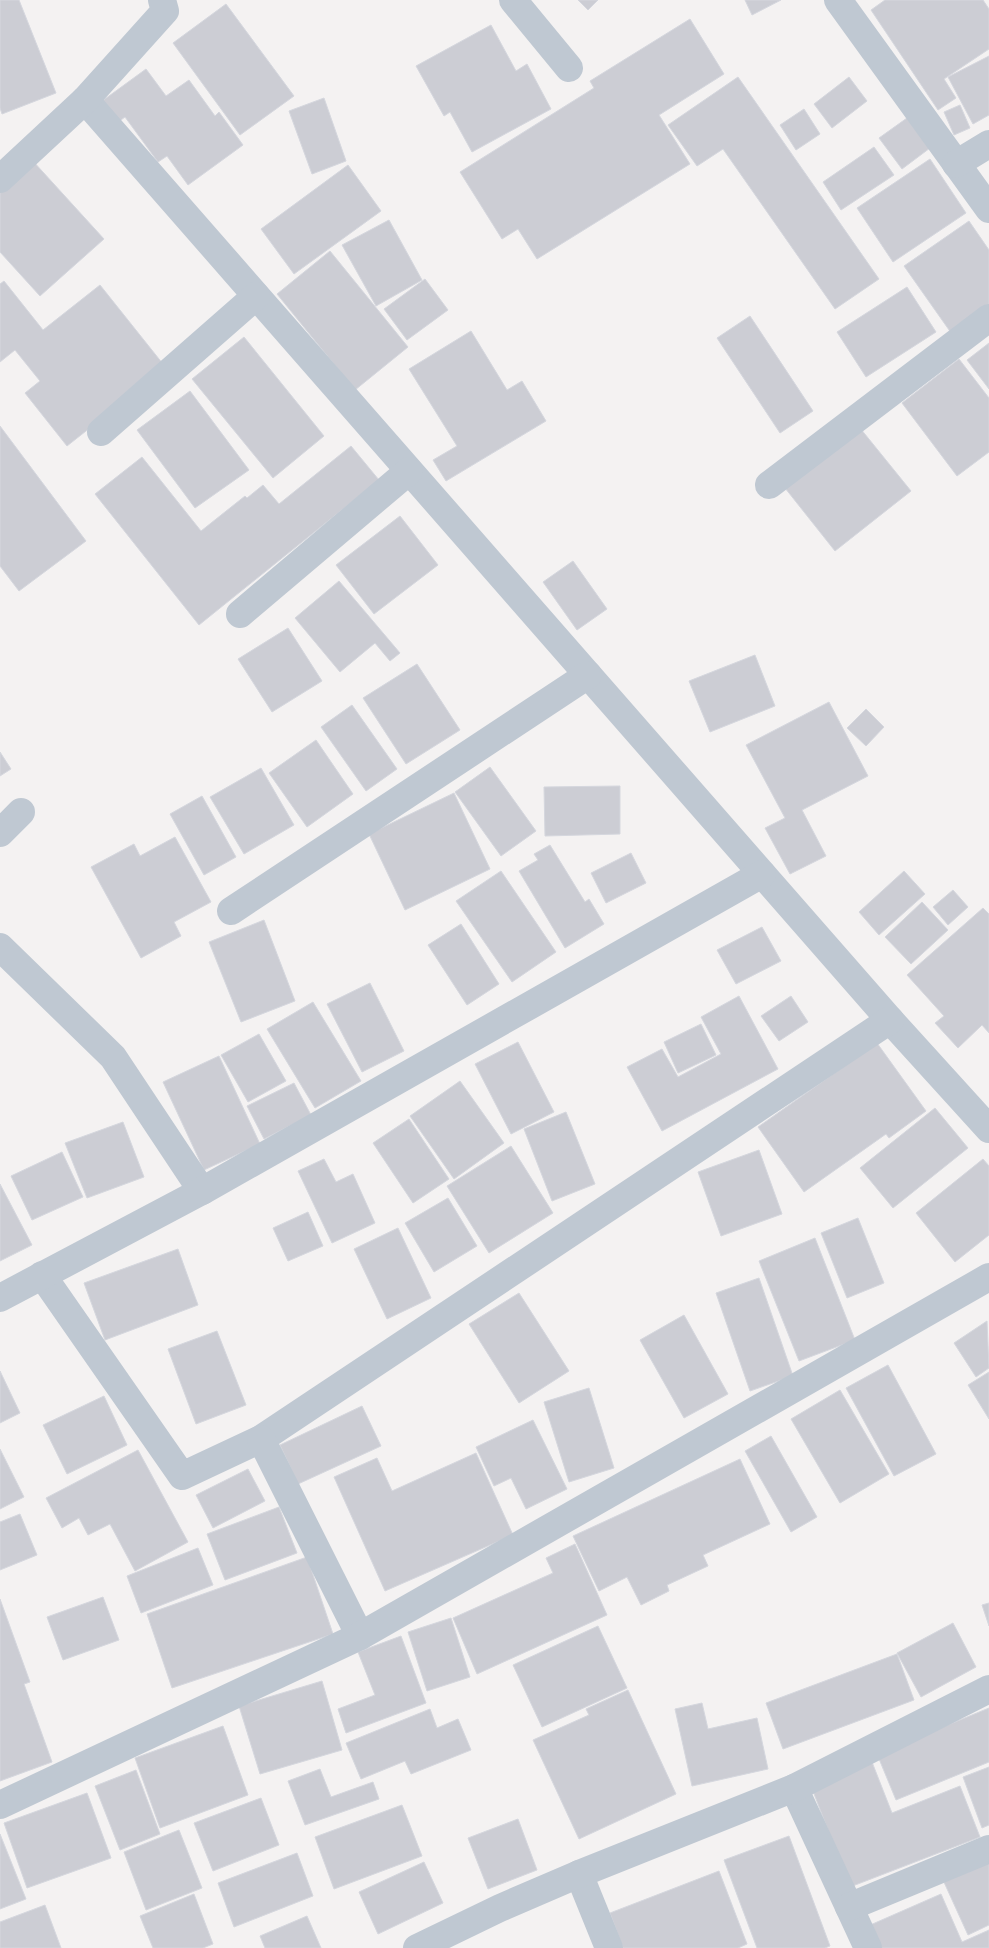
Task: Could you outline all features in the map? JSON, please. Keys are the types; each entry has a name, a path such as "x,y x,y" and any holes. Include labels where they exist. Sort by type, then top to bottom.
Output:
{"street":[{"path":"513,0 569,68"},
{"path":"838,0 989,209"},
{"path":"0,179 85,100 168,4"},
{"path":"85,100 890,1020 989,1128"},
{"path":"956,164 989,144"},
{"path":"101,432 256,296"},
{"path":"769,485 989,318"},
{"path":"240,614 409,471"},
{"path":"231,911 588,675"},
{"path":"0,833 21,812"},
{"path":"0,1298 138,1227 762,874"},
{"path":"0,946 113,1057 202,1191"},
{"path":"42,1275 182,1476 260,1439 890,1020"},
{"path":"0,1805 360,1636 989,1277"},
{"path":"260,1439 360,1636"},
{"path":"417,1948 500,1908 579,1874 794,1788 989,1690"},
{"path":"794,1788 868,1948"},
{"path":"849,1907 989,1849"},
{"path":"579,1874 609,1948"}],"building":[{"path":"0,0 19,0 56,93 2,114 0,108"},
{"path":"578,0 598,0 588,10"},
{"path":"745,0 781,0 752,15"},
{"path":"885,0 983,0 989,9 989,49 944,79 956,98 938,110 871,10"},
{"path":"226,4 294,96 240,135 173,43"},
{"path":"690,19 724,74 659,115 690,164 537,259 518,229 502,239 460,172 594,88 590,81"},
{"path":"491,25 516,71 527,64 551,109 472,152 450,112 444,116 416,66"},
{"path":"989,56 989,115 973,124 948,77"},
{"path":"146,69 166,96 189,80 215,116 219,112 243,145 188,185 167,156 158,162 125,117 114,125 98,104"},
{"path":"738,77 879,279 835,309 723,149 697,166 668,125"},
{"path":"849,77 867,101 832,128 814,104"},
{"path":"324,98 346,161 312,174 289,111"},
{"path":"960,105 970,128 954,135 944,112"},
{"path":"804,109 820,134 796,150 780,125"},
{"path":"907,118 930,148 902,169 879,138"},
{"path":"874,147 894,175 841,210 823,182"},
{"path":"930,159 966,213 893,262 857,208"},
{"path":"32,160 104,239 40,296 0,252 0,190"},
{"path":"348,165 381,211 294,274 261,229"},
{"path":"389,220 422,280 376,306 342,245"},
{"path":"969,221 989,250 989,312 954,337 904,266"},
{"path":"330,251 408,347 355,390 277,294"},
{"path":"425,279 448,310 407,340 384,309"},
{"path":"4,281 43,330 100,285 163,364 119,405 67,446 25,393 40,381 15,350 0,362 0,284"},
{"path":"907,287 936,332 866,377 837,332"},
{"path":"750,316 813,411 780,433 717,338"},
{"path":"471,331 507,390 522,381 546,421 446,481 433,460 457,446 409,369"},
{"path":"244,337 324,436 273,478 192,379"},
{"path":"989,343 989,389 967,360"},
{"path":"959,359 989,398 989,452 957,476 902,403"},
{"path":"190,391 249,470 195,508 137,430"},
{"path":"0,426 86,541 19,591 0,566"},
{"path":"860,428 911,491 835,551 785,488"},
{"path":"351,446 379,480 199,625 95,494 142,457 201,531 245,496 247,498 263,485 279,504"},
{"path":"400,516 438,565 374,614 336,565"},
{"path":"573,561 607,609 577,630 543,582"},
{"path":"339,581 400,653 390,661 375,643 340,672 295,618"},
{"path":"288,628 322,681 272,712 238,659"},
{"path":"755,655 775,706 710,732 689,681"},
{"path":"417,664 460,730 406,764 363,698"},
{"path":"829,702 868,776 802,810 826,856 790,874 765,828 785,818 746,745"},
{"path":"352,705 397,769 366,791 321,727"},
{"path":"866,709 884,727 866,746 847,728"},
{"path":"316,740 353,794 307,827 269,773"},
{"path":"0,752 11,769 0,776"},
{"path":"490,767 536,831 501,856 455,792"},
{"path":"261,768 294,825 244,854 210,797"},
{"path":"620,786 620,834 545,836 544,787"},
{"path":"454,793 490,869 405,910 369,834"},
{"path":"202,796 236,857 204,875 170,814"},
{"path":"175,837 211,902 174,922 181,936 141,958 91,867 134,844 140,856"},
{"path":"550,845 585,902 589,899 604,924 565,948 519,871 538,860 534,854"},
{"path":"631,853 646,883 606,903 591,873"},
{"path":"501,871 556,952 512,982 456,901"},
{"path":"904,871 925,894 879,935 859,912"},
{"path":"953,890 968,907 948,925 933,907"},
{"path":"922,902 948,930 911,964 885,937"},
{"path":"983,908 989,914 989,1033 982,1025 958,1048 935,1023 944,1016 907,975"},
{"path":"264,920 295,1001 241,1022 209,942"},
{"path":"461,924 499,984 467,1005 428,945"},
{"path":"762,927 781,961 736,984 717,950"},
{"path":"370,983 404,1051 362,1072 327,1004"},
{"path":"739,996 778,1069 662,1131 627,1067 662,1049 678,1077 721,1054 701,1017"},
{"path":"791,996 808,1022 779,1041 761,1016"},
{"path":"313,1002 361,1081 315,1108 267,1029"},
{"path":"701,1024 716,1055 678,1073 664,1042"},
{"path":"259,1034 286,1081 248,1102 221,1055"},
{"path":"518,1042 554,1112 511,1134 475,1064"},
{"path":"877,1043 926,1111 889,1138 886,1134 804,1192 758,1127"},
{"path":"219,1056 260,1144 204,1170 163,1082"},
{"path":"460,1081 504,1143 454,1179 410,1116"},
{"path":"294,1083 311,1115 264,1139 247,1106"},
{"path":"935,1108 968,1148 893,1208 860,1168"},
{"path":"566,1112 595,1184 552,1201 524,1129"},
{"path":"409,1119 449,1179 413,1203 373,1143"},
{"path":"123,1122 144,1177 87,1198 65,1143"},
{"path":"511,1146 553,1213 489,1253 447,1186"},
{"path":"759,1150 782,1214 721,1236 698,1172"},
{"path":"62,1152 83,1197 32,1220 11,1176"},
{"path":"324,1159 336,1182 353,1174 375,1223 332,1243 298,1171"},
{"path":"983,1159 989,1166 989,1235 955,1262 916,1213"},
{"path":"0,1184 32,1245 0,1261"},
{"path":"448,1198 477,1246 434,1272 405,1223"},
{"path":"308,1212 323,1246 288,1261 273,1228"},
{"path":"858,1218 884,1283 847,1298 821,1233"},
{"path":"398,1228 431,1298 387,1319 354,1249"},
{"path":"815,1238 855,1340 799,1361 759,1261"},
{"path":"178,1249 198,1305 105,1340 84,1283"},
{"path":"759,1278 793,1376 750,1391 716,1293"},
{"path":"519,1293 569,1371 519,1403 469,1324"},
{"path":"684,1315 728,1394 684,1418 640,1340"},
{"path":"987,1321 989,1368 976,1377 954,1343"},
{"path":"217,1331 246,1405 196,1424 168,1349"},
{"path":"888,1365 936,1454 894,1476 846,1388"},
{"path":"0,1371 20,1413 0,1423"},
{"path":"989,1372 989,1419 968,1385"},
{"path":"589,1388 614,1468 569,1482 544,1402"},
{"path":"840,1390 889,1474 840,1503 791,1419"},
{"path":"104,1396 127,1445 67,1474 43,1425"},
{"path":"362,1406 381,1446 298,1484 280,1445"},
{"path":"533,1420 567,1489 526,1509 511,1478 494,1486 476,1447"},
{"path":"771,1436 817,1517 791,1532 745,1451"},
{"path":"0,1449 24,1497 0,1509"},
{"path":"138,1450 188,1542 135,1571 110,1524 88,1535 79,1518 62,1528 46,1498"},
{"path":"476,1453 513,1535 385,1591 334,1477 377,1458 392,1491"},
{"path":"740,1459 770,1524 703,1555 708,1566 667,1585 669,1591 641,1605 627,1577 599,1591 573,1536"},
{"path":"248,1469 265,1501 213,1528 196,1495"},
{"path":"279,1507 297,1553 225,1580 207,1534"},
{"path":"20,1514 37,1555 0,1570 0,1522"},
{"path":"575,1544 607,1615 477,1674 453,1618 553,1573 546,1558"},
{"path":"198,1548 213,1585 141,1613 127,1576"},
{"path":"307,1557 333,1634 172,1688 147,1614"},
{"path":"103,1597 119,1640 63,1660 47,1617"},
{"path":"0,1599 30,1682 24,1684 52,1762 0,1781"},
{"path":"989,1603 989,1626 982,1605"},
{"path":"451,1618 470,1677 427,1691 408,1632"},
{"path":"953,1623 976,1667 921,1697 897,1653"},
{"path":"598,1626 627,1688 542,1727 513,1665"},
{"path":"401,1636 426,1703 346,1733 338,1709 375,1695 358,1652"},
{"path":"897,1654 914,1700 783,1749 766,1703"},
{"path":"322,1681 342,1750 260,1774 239,1706"},
{"path":"628,1690 676,1794 579,1839 533,1740 589,1715 586,1709"},
{"path":"702,1703 708,1729 757,1718 768,1769 692,1786 675,1709"},
{"path":"989,1708 989,1762 896,1800 877,1754"},
{"path":"430,1709 437,1728 458,1719 471,1750 411,1774 405,1761 361,1779 346,1743"},
{"path":"223,1726 248,1795 160,1828 135,1758"},
{"path":"872,1762 892,1813 960,1786 980,1837 850,1887 811,1786"},
{"path":"989,1767 989,1825 982,1828 963,1777"},
{"path":"320,1769 331,1797 373,1782 379,1799 305,1825 288,1781"},
{"path":"136,1770 160,1834 120,1850 95,1786"},
{"path":"87,1793 111,1858 27,1888 4,1823"},
{"path":"261,1798 279,1845 213,1871 194,1823"},
{"path":"402,1805 422,1856 334,1889 315,1837"},
{"path":"518,1819 537,1870 488,1889 468,1838"},
{"path":"179,1830 202,1888 146,1910 124,1852"},
{"path":"0,1834 26,1899 0,1909"},
{"path":"789,1836 830,1946 825,1948 757,1948 724,1860"},
{"path":"297,1853 313,1896 234,1927 218,1883"},
{"path":"989,1859 989,1925 968,1935 943,1880"},
{"path":"424,1862 443,1903 378,1934 359,1892"},
{"path":"719,1871 747,1944 738,1948 623,1948 610,1913"},
{"path":"194,1894 213,1944 203,1948 153,1948 140,1916"},
{"path":"941,1894 962,1942 989,1930 989,1948 878,1948 868,1926"},
{"path":"45,1905 61,1948 0,1948 0,1922"},
{"path":"307,1916 321,1948 265,1948 260,1936"}]}
